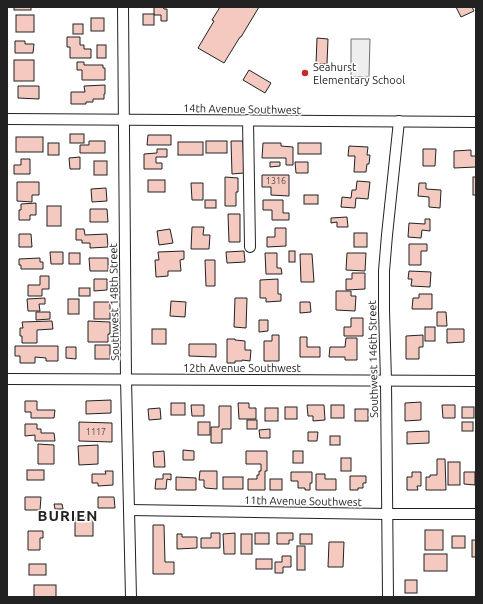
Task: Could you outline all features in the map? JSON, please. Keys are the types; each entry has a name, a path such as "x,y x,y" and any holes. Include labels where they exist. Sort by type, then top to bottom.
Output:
{"street":[{"name":"Southwest 148th Street","path":"123,7 126,379 131,597"},
{"name":"14th Avenue Southwest","path":"7,119 476,122"},
{"path":"248,120 250,247"},
{"name":"Southwest 146th Street","path":"388,597 384,271 399,121"},
{"name":"12th Avenue Southwest","path":"7,379 476,381"},
{"name":"11th Avenue Southwest","path":"129,510 476,514"}],"shaded area":[{"path":"351,39 370,39 369,77 351,77"}],"building":[{"path":"14,7 31,7 31,10 14,10"},
{"path":"154,7 163,7 164,9 167,9 167,21 161,21 161,15 154,15"},
{"path":"220,7 259,7 224,63 198,48 214,21 212,20"},
{"path":"456,7 472,7 474,11 461,17"},
{"path":"143,14 154,14 154,25 143,25"},
{"path":"16,15 34,15 34,32 16,32"},
{"path":"91,18 104,18 104,31 91,31"},
{"path":"73,24 83,24 83,34 73,34"},
{"path":"67,37 80,37 80,45 84,45 84,49 91,49 91,58 70,58 70,47 67,47"},
{"path":"317,38 328,39 327,64 316,64"},
{"path":"15,41 25,41 25,44 34,44 33,53 15,53"},
{"path":"97,45 106,45 106,58 97,58"},
{"path":"14,60 34,60 34,81 14,81"},
{"path":"77,62 84,62 84,65 103,65 103,68 105,68 105,80 82,80 82,70 77,70"},
{"path":"249,70 271,83 265,93 243,80"},
{"path":"105,85 104,99 93,99 93,102 86,102 86,104 71,104 71,92 85,92 84,86"},
{"path":"18,86 39,86 39,99 18,98"},
{"path":"70,134 84,134 84,143 70,143"},
{"path":"148,135 171,135 171,145 147,145"},
{"path":"16,137 43,137 43,152 16,152"},
{"path":"89,141 105,141 105,153 80,153 80,145 89,145"},
{"path":"206,141 227,141 227,153 206,153"},
{"path":"231,141 243,141 244,173 232,174"},
{"path":"178,142 203,142 203,155 178,155"},
{"path":"48,143 59,143 59,155 48,155"},
{"path":"263,143 281,143 281,146 293,147 293,165 286,165 286,158 262,158"},
{"path":"298,143 321,143 321,154 298,154"},
{"path":"349,146 368,147 367,155 370,155 366,172 354,172 355,156 348,156"},
{"path":"157,149 167,149 167,157 156,157 156,163 162,163 162,169 144,169 144,154 157,153"},
{"path":"423,149 436,149 435,166 423,166"},
{"path":"471,150 471,156 476,156 476,167 454,168 454,151"},
{"path":"80,157 80,169 70,169 69,158"},
{"path":"21,159 30,159 30,174 14,174 14,165 21,165"},
{"path":"94,161 107,161 107,175 94,175"},
{"path":"270,162 280,162 280,166 270,167"},
{"path":"295,162 308,162 308,173 296,173"},
{"path":"262,175 289,175 289,196 271,195 271,187 262,187"},
{"path":"225,177 238,178 236,206 225,206"},
{"path":"473,177 476,177 476,195 473,195"},
{"path":"148,180 165,180 165,192 148,192"},
{"path":"357,181 370,182 368,199 356,198 355,208 341,207 342,197 351,198 352,190 356,190"},
{"path":"17,182 39,182 39,195 32,195 32,202 17,201"},
{"path":"191,183 203,183 203,200 192,200"},
{"path":"419,183 426,183 426,189 441,190 440,208 429,207 429,197 418,196"},
{"path":"106,188 107,201 92,202 91,189"},
{"path":"304,195 318,195 318,204 304,204"},
{"path":"205,200 216,200 216,208 205,208"},
{"path":"263,200 283,200 283,213 289,213 289,220 272,220 272,210 263,210"},
{"path":"36,203 36,215 30,215 30,220 19,220 19,210 21,210 21,204"},
{"path":"47,206 61,206 61,226 47,226"},
{"path":"90,209 107,209 108,222 90,222"},
{"path":"228,214 240,214 240,242 229,242"},
{"path":"347,217 348,227 337,227 337,222 331,223 331,218"},
{"path":"425,219 430,219 430,231 422,230 421,238 408,237 409,223 425,224"},
{"path":"192,227 204,227 203,235 210,235 209,249 191,249"},
{"path":"275,228 286,228 286,246 267,247 267,237 275,237"},
{"path":"76,229 84,229 85,235 107,234 108,247 90,248 90,243 82,243 82,240 76,240"},
{"path":"170,229 173,243 159,245 157,231"},
{"path":"354,233 367,233 367,247 354,247"},
{"path":"19,234 31,234 32,247 19,247"},
{"path":"409,244 427,244 427,251 421,251 421,265 409,265"},
{"path":"184,251 184,259 180,260 181,271 168,271 168,276 156,277 155,260 159,260 158,252"},
{"path":"244,251 245,262 227,263 226,252"},
{"path":"289,251 295,251 295,262 289,262"},
{"path":"50,252 63,252 63,264 51,264"},
{"path":"69,253 80,253 80,264 69,264"},
{"path":"265,253 277,253 277,268 281,268 282,274 266,274"},
{"path":"347,253 366,253 365,271 346,270"},
{"path":"300,254 312,254 314,282 301,282"},
{"path":"40,258 40,262 43,262 43,269 21,269 21,265 19,265 19,259"},
{"path":"89,258 108,258 108,271 90,271"},
{"path":"205,260 215,260 215,286 206,286"},
{"path":"409,271 431,272 430,287 411,286 412,279 408,279"},
{"path":"352,273 365,273 365,289 346,290 346,279 352,279"},
{"path":"40,276 49,276 49,289 42,289 42,296 28,296 28,285 40,285"},
{"path":"94,279 107,279 107,290 94,291"},
{"path":"278,279 278,294 281,294 281,301 266,302 266,298 260,298 260,280"},
{"path":"79,288 90,288 90,296 79,296"},
{"path":"336,291 351,291 351,296 356,296 355,311 336,310"},
{"path":"419,294 432,294 432,309 412,309 413,298 419,298"},
{"path":"45,298 45,304 39,304 40,311 28,311 27,299"},
{"path":"235,298 247,298 246,328 234,327"},
{"path":"68,299 79,299 79,314 68,314"},
{"path":"171,301 186,302 185,317 170,316"},
{"path":"94,302 110,302 110,319 94,319"},
{"path":"300,302 310,302 311,312 300,313"},
{"path":"36,312 50,312 50,319 36,320"},
{"path":"437,312 446,312 447,326 437,326"},
{"path":"351,318 363,318 363,336 344,336 344,327 351,327"},
{"path":"259,320 268,320 268,331 259,332"},
{"path":"52,321 53,329 37,330 37,343 22,343 20,328 23,328 22,322"},
{"path":"88,321 110,322 108,342 88,342"},
{"path":"425,327 435,327 435,341 425,341"},
{"path":"152,329 166,329 166,344 152,344"},
{"path":"447,329 464,329 464,342 447,343"},
{"path":"272,335 279,335 279,361 264,361 264,341 272,341"},
{"path":"423,335 423,347 419,347 419,359 406,359 406,336"},
{"path":"300,337 307,337 307,347 320,347 320,357 300,357"},
{"path":"346,338 357,338 357,360 345,360 345,357 329,357 330,347 345,347"},
{"path":"227,339 245,341 245,350 251,350 250,361 242,360 235,361 235,363 227,363"},
{"path":"189,344 216,344 216,357 189,356"},
{"path":"95,345 110,345 110,359 95,359"},
{"path":"15,346 58,346 58,361 46,361 46,358 35,357 35,363 20,363 20,356 15,356"},
{"path":"66,347 76,347 76,359 66,358"},
{"path":"111,400 111,413 86,414 86,401"},
{"path":"25,401 37,401 37,410 55,410 54,418 31,418 31,412 25,412"},
{"path":"421,402 421,420 405,421 405,403"},
{"path":"171,403 185,403 185,415 171,415"},
{"path":"238,403 249,403 249,408 256,408 256,419 239,419"},
{"path":"191,405 204,405 204,416 192,416"},
{"path":"307,405 324,405 325,420 313,421 313,416 308,416"},
{"path":"331,405 344,405 344,418 331,418"},
{"path":"442,405 455,405 455,418 443,418"},
{"path":"219,406 231,406 231,429 222,429 222,443 211,443 211,427 219,427"},
{"path":"285,407 297,407 297,419 285,419"},
{"path":"462,407 474,407 474,418 462,418"},
{"path":"160,408 161,419 149,420 148,409"},
{"path":"265,408 278,408 278,421 265,421"},
{"path":"355,409 368,409 368,421 355,421"},
{"path":"247,420 257,420 257,429 247,429"},
{"path":"79,422 112,423 112,442 79,441"},
{"path":"198,422 210,422 210,435 198,435"},
{"path":"462,422 473,422 473,431 462,431"},
{"path":"25,424 37,424 37,429 41,429 41,433 54,433 55,441 35,441 35,435 25,436"},
{"path":"270,429 270,438 260,438 259,430"},
{"path":"429,431 429,443 407,444 407,432"},
{"path":"308,432 318,432 317,441 308,441"},
{"path":"330,436 340,436 340,445 330,445"},
{"path":"38,444 54,445 54,464 38,464"},
{"path":"98,445 98,464 79,465 78,446"},
{"path":"183,450 194,451 194,460 183,460"},
{"path":"164,451 165,467 154,467 153,452"},
{"path":"246,451 267,451 265,490 248,490 248,479 257,479 259,471 261,471 261,464 246,464"},
{"path":"293,451 303,451 303,463 293,463"},
{"path":"341,458 351,458 351,471 341,471"},
{"path":"437,459 445,459 446,490 426,490 426,477 430,477 430,475 437,475"},
{"path":"448,462 460,462 460,485 448,485"},
{"path":"27,470 44,470 44,480 27,480"},
{"path":"105,471 113,471 113,485 98,486 98,483 92,483 92,474 106,474"},
{"path":"200,471 217,471 217,489 204,487 204,480 199,480"},
{"path":"291,472 312,472 312,483 310,483 310,490 298,488 298,481 291,481"},
{"path":"412,472 421,472 421,486 417,486 418,490 407,490 407,477 412,477"},
{"path":"464,472 475,472 475,485 464,484"},
{"path":"163,474 171,474 171,480 167,479 166,489 155,489 156,479 163,479"},
{"path":"316,474 325,474 325,479 336,479 336,490 316,490"},
{"path":"350,476 366,476 366,483 363,483 363,488 358,488 358,490 350,490"},
{"path":"176,477 196,478 196,490 176,490"},
{"path":"223,477 243,477 243,489 223,489"},
{"path":"270,479 282,479 282,490 270,490"},
{"path":"25,497 41,497 40,510 25,510"},
{"path":"98,497 114,497 115,508 98,508"},
{"path":"54,504 62,504 63,509 55,509"},
{"path":"75,518 93,518 93,536 75,536"},
{"path":"153,525 164,525 165,562 174,562 174,574 153,574"},
{"path":"425,530 443,530 443,550 425,550"},
{"path":"28,531 43,531 43,538 40,538 40,550 28,550"},
{"path":"211,533 220,533 220,548 201,548 201,538 211,538"},
{"path":"235,533 235,554 224,554 223,534"},
{"path":"255,533 269,533 269,544 255,544"},
{"path":"277,533 293,533 293,540 289,540 289,544 277,544"},
{"path":"177,534 182,534 182,537 197,537 197,548 177,549"},
{"path":"241,534 252,534 252,554 241,554"},
{"path":"300,534 312,534 312,544 300,544"},
{"path":"452,536 465,536 465,548 452,548"},
{"path":"472,540 476,540 476,557 472,557"},
{"path":"329,542 344,542 343,567 328,567"},
{"path":"297,546 305,546 305,570 297,570"},
{"path":"424,554 447,554 447,571 424,571"},
{"path":"282,556 291,556 291,567 283,567 283,573 275,573 275,562 282,562"},
{"path":"256,559 272,559 272,569 256,569"},
{"path":"29,564 46,564 46,575 29,575"},
{"path":"405,580 417,580 417,593 405,593"},
{"path":"34,585 56,585 56,597 34,597"}],"place":[{"name":"Seahurst Elementary School","path":"305,73"}],"district":[{"name":"BURIEN","path":"68,515"}]}
